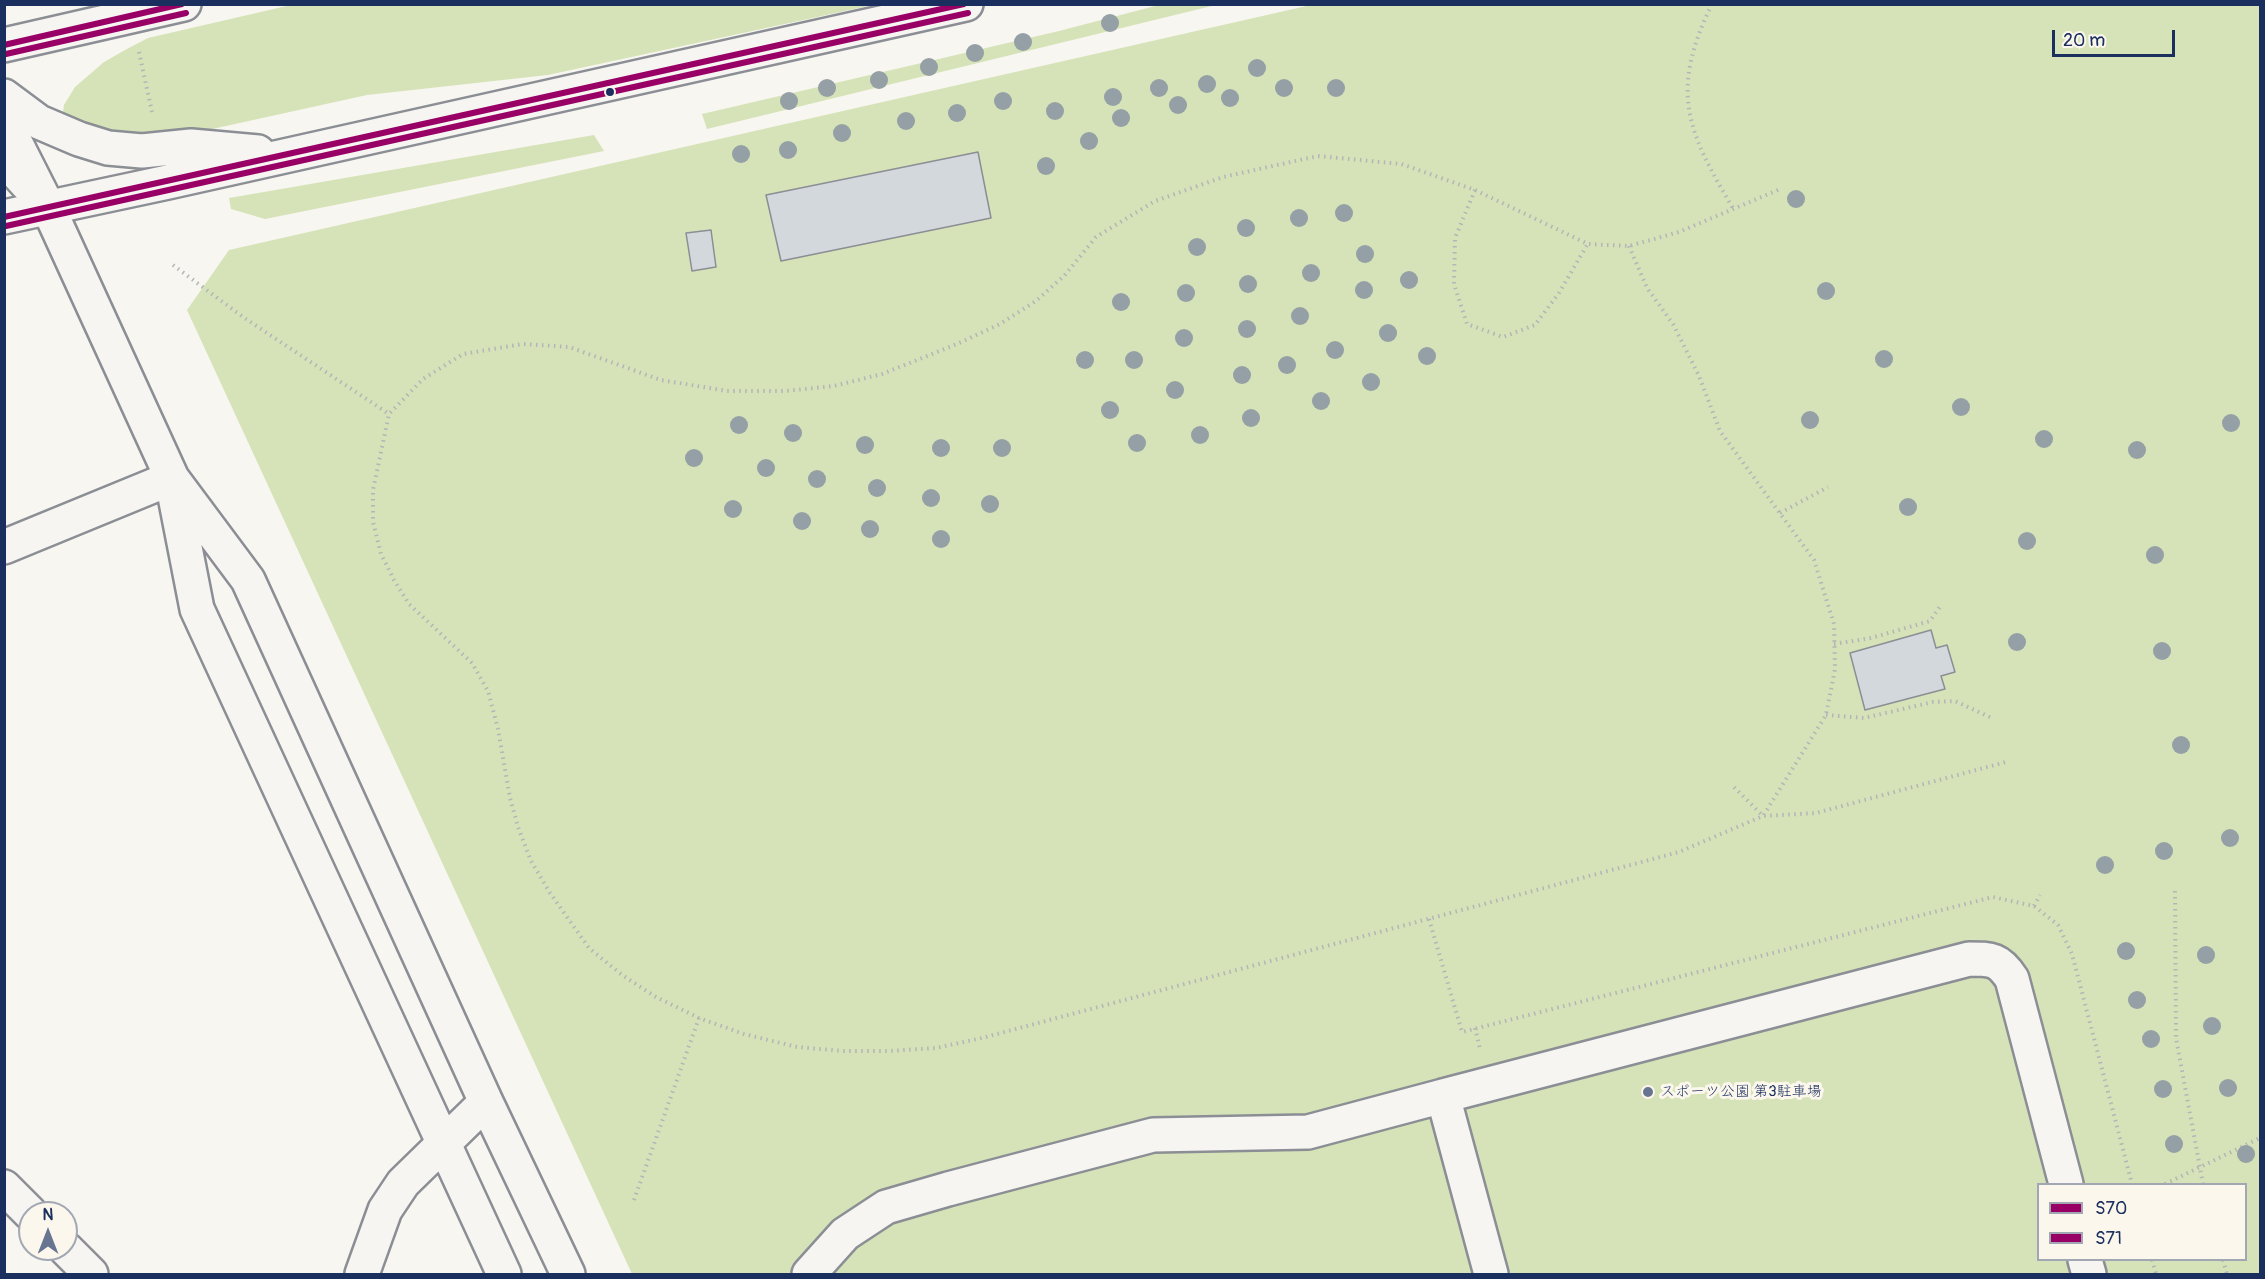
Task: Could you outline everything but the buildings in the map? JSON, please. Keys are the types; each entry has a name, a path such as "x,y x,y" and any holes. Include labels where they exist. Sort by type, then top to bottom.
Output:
{"street":[{"path":"4,45 184,4"},
{"path":"4,217 966,4"},
{"path":"4,96 39,122 79,139 108,148 142,151 191,146 290,155"},
{"path":"4,120 48,207 172,478 248,580 486,1102 568,1275"},
{"path":"4,166 15,171 48,207"},
{"path":"4,547 172,478"},
{"path":"172,478 197,609 504,1275"},
{"path":"809,1275 845,1234 886,1207 948,1189 1153,1135 1308,1132 1970,959 1987,959 2003,966 2012,979 2065,1183"},
{"path":"1443,1096 1491,1275"},
{"path":"362,1275 385,1210 404,1183 486,1102"},
{"path":"4,1187 18,1201"},
{"path":"78,1261 91,1275"}],"path":[{"path":"1712,4 1690,62 1687,88 1689,113 1696,140 1707,165 1734,210"},
{"path":"138,51 153,115"},
{"path":"1779,190 1679,232 1629,246 1587,244 1475,190 1401,164 1318,156 1223,177 1155,201 1096,237 1064,276 1036,301 1000,324 882,374 834,386 785,391 727,391 661,380 568,347 523,344 463,354 423,379 389,414 373,490 373,522 381,554 409,604 472,663 488,691 498,729 510,798 531,861 570,923 589,948 622,975 656,997 699,1018 744,1034 797,1047 844,1051 936,1048 1679,852 1763,816 1816,813 2006,762"},
{"path":"1475,190 1455,238 1454,284 1467,324 1503,338 1535,325 1570,275 1587,244"},
{"path":"1629,246 1647,288 1673,324 1699,376 1720,431 1814,560 1833,624 1835,669 1827,715 1763,816"},
{"path":"173,265 243,317 389,414"},
{"path":"1780,513 1828,487"},
{"path":"1834,644 1871,638 1929,621 1941,605"},
{"path":"1827,715 1864,718 1933,702 1955,701 1994,719"},
{"path":"1734,787 1763,816"},
{"path":"2175,891 2176,1038 2203,1183"},
{"path":"2034,906 2040,895"},
{"path":"1429,919 1462,1032"},
{"path":"634,1200 699,1018"},
{"path":"2169,1183 2260,1138"}],"green space":[{"path":"291,5 873,5 548,75 367,95 185,135 121,137 67,122 63,113 64,105 75,87 104,62 125,50 148,38"},
{"path":"1159,5 1216,5 707,129 702,114 1059,31"},
{"path":"1311,5 2260,5 2260,1274 632,1274 187,310 229,250"},
{"path":"594,135 604,151 265,219 231,209 229,198"}],"transit line":[{"name":"S70","path":"4,45 182,4"},
{"name":"S70","path":"4,217 964,4"},
{"name":"S71","path":"6,54 186,13"},
{"name":"S71","path":"6,226 968,13"}],"place":[{"name":"スポーツ公園 第3駐車場","path":"1648,1092"}]}
